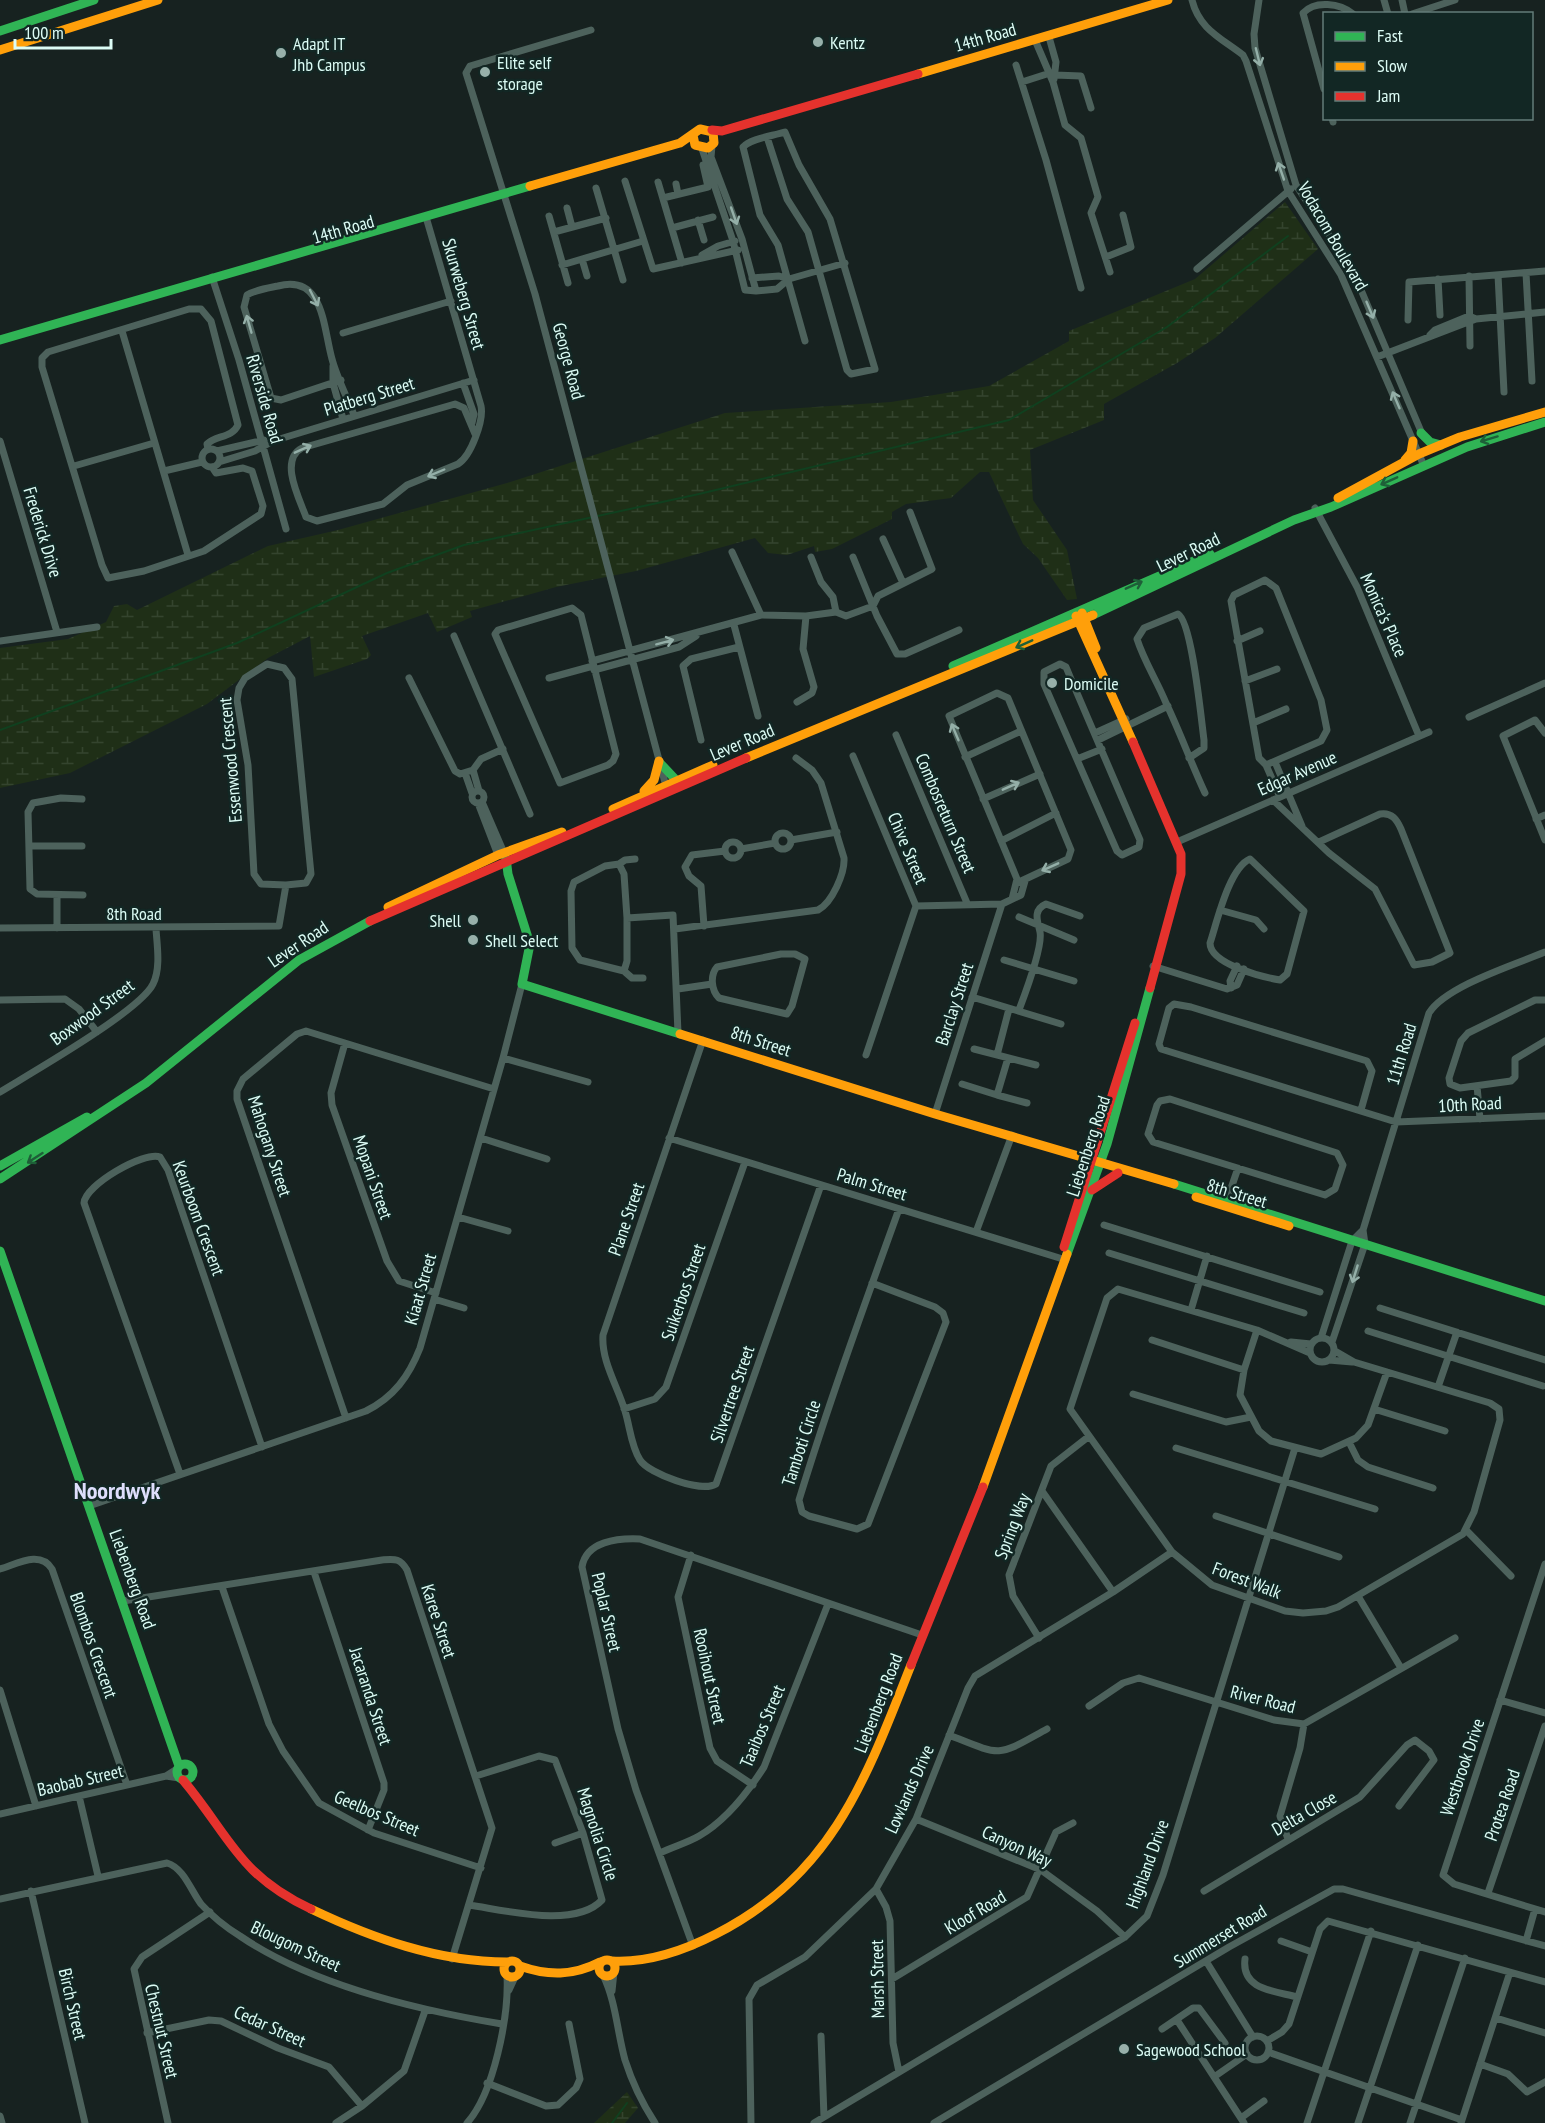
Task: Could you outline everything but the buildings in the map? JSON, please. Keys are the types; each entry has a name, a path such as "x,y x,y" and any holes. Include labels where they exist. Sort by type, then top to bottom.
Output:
{"main road":[{"path":"0,31 94,0"},
{"path":"0,51 158,0"},
{"name":"14th Road","path":"505,196 677,148 698,147 713,143 724,135 810,106 1168,0"},
{"name":"14th Road","path":"0,340 427,220 680,143 693,135 700,127 722,131 810,106"},
{"path":"712,130 713,143"},
{"path":"693,135 698,147"},
{"name":"14th Road","path":"0,345 212,280"},
{"name":"Lever Road","path":"0,1166 93,1114 144,1081 277,972 320,944 417,892 503,858 1079,614 1139,595 1316,510 1419,454 1460,436 1545,412"},
{"name":"Lever Road","path":"1316,510 1331,507 1467,447 1545,422"},
{"path":"1421,433 1430,442 1441,445"},
{"path":"1401,464 1411,453 1413,441"},
{"name":"Lever Road","path":"0,1179 146,1083 299,960 356,927 638,797 667,788 676,780 907,687 1079,614"},
{"name":"Liebenberg Road","path":"613,1968 693,1946 755,1913 782,1892 819,1853 840,1824 873,1762 981,1491 1033,1350 1096,1163 1160,949 1181,874 1182,859 1129,722 1115,699 1079,614"},
{"path":"659,761 676,780"},
{"path":"638,797 653,783 659,761"},
{"name":"Kiaat Street","path":"503,858 529,937 530,950 522,984"},
{"name":"Liebenberg Road","path":"1063,1259 1091,1191 1096,1163 1107,1144 1155,966"},
{"name":"8th Street","path":"522,984 1011,1138 1545,1301"},
{"path":"1091,1191 1119,1171 1107,1155 1107,1144"},
{"name":"Liebenberg Road","path":"0,1251 183,1772"},
{"path":"183,1772 244,1864 277,1892 335,1921 452,1959 488,1964 513,1974 533,1972 561,1974 582,1971 608,1976 613,1968 607,1959 582,1971"},
{"path":"488,1964 516,1962 513,1974"},
{"path":"600,1962 598,1969 602,1974"}],"street":[{"name":"Vodacom Boulevard","path":"1192,0 1195,13 1204,27 1234,48 1246,61 1288,190 1338,267 1419,454 1429,464"},
{"name":"Vodacom Boulevard","path":"1259,0 1254,34 1255,48 1296,185 1353,271 1429,450 1429,464"},
{"path":"1384,0 1387,12"},
{"path":"1418,12 1455,0"},
{"path":"1323,81 1303,13 1306,9 1332,3 1350,12"},
{"name":"George Road","path":"591,30 467,69 466,73 505,196 595,513 630,656 667,788"},
{"path":"1049,37 1056,62 1053,77"},
{"path":"1035,40 1053,77 1065,125 1081,138 1098,196 1091,213 1110,272"},
{"path":"1016,65 1081,288"},
{"path":"1022,82 1053,77 1081,76 1091,108"},
{"path":"767,137 787,199 808,232 849,372 873,371 876,366 830,219 799,165 787,133 767,137 743,147 760,215 778,245 805,341"},
{"path":"713,143 711,157 742,239 756,291"},
{"path":"698,147 733,241 746,291 777,289 789,279 845,263"},
{"path":"663,198 708,187 703,165"},
{"path":"626,181 653,269 744,248"},
{"path":"658,182 682,263"},
{"path":"676,184 678,195"},
{"path":"1197,269 1296,185"},
{"path":"596,188 623,280"},
{"path":"716,199 727,196"},
{"path":"567,208 572,227"},
{"path":"1106,257 1131,247 1123,214"},
{"path":"549,216 568,283"},
{"path":"672,228 713,217"},
{"path":"554,232 606,218"},
{"name":"Skurweberg Street","path":"427,220 483,416 463,461 407,485 383,504 317,521 306,517 290,468 294,452 455,404 464,408 472,423"},
{"path":"698,220 704,240"},
{"path":"697,258 718,246 742,239"},
{"path":"562,265 643,241"},
{"path":"582,259 587,276"},
{"path":"1408,320 1408,282 1545,272"},
{"path":"1526,273 1532,381"},
{"path":"1498,275 1504,392"},
{"path":"752,278 779,276 789,279"},
{"path":"1469,276 1472,319 1470,346"},
{"path":"1438,279 1440,315"},
{"name":"Riverside Road","path":"212,280 240,360 286,529"},
{"path":"337,381 281,400 272,398 244,307 247,295 292,282 308,288 316,299 333,363 337,381 343,419"},
{"path":"343,333 451,301"},
{"path":"164,471 202,462 212,467 216,473 243,468 252,471 262,510 255,519 207,550 144,571 108,578 102,565 41,360 48,352 189,309 195,308 205,312 211,321 238,425 231,434 210,441 207,444 208,449"},
{"path":"1377,357 1472,319 1545,312"},
{"path":"122,331 188,555"},
{"name":"Platberg Street","path":"263,443 474,380"},
{"path":"337,381 354,416"},
{"path":"463,383 474,414 472,423 475,434"},
{"name":"Frederick Drive","path":"0,441 57,632"},
{"path":"74,466 154,443"},
{"path":"202,462 203,452 208,449 217,451 263,443"},
{"path":"212,467 219,462 244,455 263,443"},
{"path":"241,445 244,455"},
{"path":"217,451 219,462"},
{"name":"Monica's Place","path":"1316,510 1357,587 1419,736"},
{"path":"549,678 630,656 679,647 698,634 761,615 806,616 836,612 848,616 873,606 878,596 932,569 910,513"},
{"path":"883,539 903,584"},
{"path":"732,552 761,615"},
{"path":"811,557 821,582 833,597 836,612"},
{"path":"853,557 873,606 898,655 959,630"},
{"path":"1266,765 1320,741 1328,730 1321,700 1276,588 1269,580 1254,584 1231,598 1259,758 1266,765 1303,828"},
{"path":"574,608 581,615 593,666 616,757 608,765 560,783 495,634 498,630 574,608"},
{"path":"1189,758 1204,748 1204,740 1190,640 1184,618 1178,614 1144,628 1137,636 1189,758 1205,793"},
{"path":"797,702 812,693 814,687 803,649 806,616"},
{"path":"734,625 758,716"},
{"path":"0,641 97,627"},
{"path":"1237,641 1260,632"},
{"path":"454,636 530,814"},
{"path":"701,740 683,666 690,659 739,647"},
{"name":"Essenwood Crescent","path":"267,664 284,668 291,679 310,874 306,883 286,885 261,884 254,874 248,765 237,706 241,684 249,675 267,664"},
{"path":"1060,664 1066,667 1102,749 1141,845 1122,855 1117,851 1044,684 1043,674 1046,670 1060,664"},
{"path":"1245,681 1277,669"},
{"path":"409,678 450,765 458,773 473,770 481,759 503,749"},
{"path":"1469,717 1545,683"},
{"path":"916,906 1002,903 1023,892 1021,882 1001,841 950,720 950,713 1002,693 1008,698 1070,846 1070,856 1021,882"},
{"path":"1096,736 1168,706"},
{"path":"1253,723 1286,709"},
{"path":"1545,733 1535,720 1503,735 1545,840"},
{"path":"965,757 1022,731"},
{"name":"Edgar Avenue","path":"1177,842 1429,732"},
{"name":"Combosreturn Street","path":"896,735 967,903"},
{"path":"1077,759 1102,749"},
{"name":"Chive Street","path":"853,756 916,906 866,1055"},
{"path":"675,929 822,908 828,902 845,866 837,832 818,776 796,758"},
{"path":"1275,762 1284,795"},
{"path":"473,770 476,792"},
{"path":"465,773 476,792"},
{"path":"983,799 1040,774"},
{"name":"Kiaat Street","path":"476,792 484,797 480,802 503,858"},
{"path":"82,799 61,798 31,805 28,812 30,889 35,894 83,895"},
{"path":"1273,800 1319,842 1375,889 1414,965 1432,962 1450,953 1401,830 1393,817 1385,813 1380,814 1319,842"},
{"path":"1001,841 1056,813"},
{"path":"1536,819 1545,815"},
{"path":"704,926 701,886 689,876 685,867 692,855 725,850 728,856 736,858 741,849 775,843 780,849 786,849 791,840 837,832"},
{"path":"29,846 82,846"},
{"path":"635,859 605,866 577,879 572,884 572,948 580,960 624,971 632,978 643,978"},
{"path":"1250,859 1304,911 1286,976 1277,980 1240,968 1218,958 1211,951 1210,943 1220,910 1243,863 1250,859"},
{"path":"619,864 624,874 627,918 624,971"},
{"name":"8th Road","path":"0,928 268,928 279,925 286,885"},
{"path":"57,895 57,928"},
{"name":"Barclay Street","path":"935,1114 1002,903"},
{"path":"1019,1010 1033,969 1040,933 1037,926 1040,908 1044,904 1080,916"},
{"path":"1220,910 1256,920 1264,929"},
{"path":"627,918 673,915 678,989 678,1033"},
{"path":"1018,917 1074,940"},
{"name":"Boxwood Street","path":"0,1092 96,1032 153,985 157,971 156,929"},
{"name":"11th Road","path":"1364,1246 1363,1230 1424,1026 1434,1006 1453,991 1545,952"},
{"path":"781,954 805,958 792,1006 787,1014 719,998 712,984 714,971 724,964 781,954"},
{"path":"1004,960 1074,981"},
{"path":"1155,966 1231,988 1230,981 1240,968"},
{"name":"Kiaat Street","path":"89,1506 346,1418 383,1402 404,1380 420,1348 481,1138 522,984"},
{"path":"678,989 712,984"},
{"path":"972,997 1061,1024"},
{"path":"0,999 65,999 79,1009 96,1032"},
{"path":"1545,1000 1535,1000 1491,1020 1465,1036 1449,1078 1450,1084 1460,1088 1511,1081 1515,1077 1515,1059 1545,1041"},
{"path":"1361,1110 1372,1071 1367,1061 1191,1007 1175,1004 1169,1008 1159,1044 1161,1049 1396,1122"},
{"path":"997,1055 1009,1009"},
{"name":"Mahogany Street","path":"346,1418 236,1095 243,1079 299,1032 314,1032 494,1089"},
{"name":"Plane Street","path":"624,1409 603,1347 603,1335 703,1040"},
{"name":"Mopani Street","path":"345,1043 331,1093 332,1105 387,1261 399,1281 464,1308"},
{"path":"974,1049 1036,1065"},
{"path":"503,1058 588,1082"},
{"path":"997,1095 1008,1058"},
{"path":"962,1084 1027,1103"},
{"path":"1477,1086 1480,1119"},
{"path":"1170,1099 1244,1122 1337,1153 1343,1161 1335,1189 1325,1195 1238,1168 1161,1145 1149,1138 1160,1101 1170,1099"},
{"name":"10th Road","path":"1396,1122 1545,1116"},
{"path":"481,1138 547,1159"},
{"name":"Palm Street","path":"669,1138 1063,1259"},
{"path":"976,1232 1011,1138"},
{"name":"Keurboom Crescent","path":"180,1474 84,1203 90,1189 147,1155 158,1155 165,1164 262,1447"},
{"name":"Suikerbos Street","path":"624,1409 655,1399 666,1388 745,1162"},
{"path":"1226,1203 1238,1168"},
{"name":"Silvertree Street","path":"624,1409 636,1452 646,1467 703,1488 716,1484 821,1185"},
{"name":"Tamboti Circle","path":"876,1284 935,1307 944,1313 946,1322 868,1524 857,1529 809,1516 802,1512 799,1500 876,1284 899,1209"},
{"path":"458,1216 508,1232"},
{"path":"1104,1225 1320,1292"},
{"path":"1363,1230 1352,1243 1321,1338 1311,1344 1310,1353 1318,1362 1329,1360 1354,1362 1490,1403 1499,1409 1501,1414 1466,1530 1511,1576"},
{"path":"1354,1362 1335,1351 1332,1342 1364,1246"},
{"path":"1109,1253 1304,1313"},
{"path":"1191,1310 1207,1256"},
{"name":"Forest Walk","path":"1310,1353 1257,1330 1123,1289 1109,1294 1071,1404 1072,1414 1172,1552 1203,1580 1285,1611 1303,1613 1331,1610 1466,1530"},
{"path":"1337,1289 1349,1293"},
{"path":"1380,1308 1545,1360"},
{"path":"1326,1321 1338,1324"},
{"path":"1257,1330 1244,1370 1240,1395 1265,1438 1295,1448 1321,1454 1349,1442 1364,1431 1387,1372"},
{"path":"1368,1331 1543,1386"},
{"path":"1438,1387 1457,1332"},
{"path":"1321,1338 1332,1342"},
{"path":"1152,1340 1244,1370"},
{"name":"Forest Walk","path":"1286,1341 1311,1344"},
{"path":"1329,1360 1335,1351"},
{"path":"1133,1394 1226,1422 1251,1417"},
{"path":"1374,1409 1445,1431"},
{"name":"Spring Way","path":"1039,1638 1013,1596 1008,1582 1051,1466 1088,1437"},
{"path":"1349,1442 1358,1460 1368,1467 1433,1488"},
{"path":"1176,1448 1376,1509"},
{"name":"Highland Drive","path":"814,2123 1125,1937 1147,1916 1295,1448"},
{"path":"1042,1491 1113,1592"},
{"path":"1216,1516 1339,1557"},
{"name":"Poplar Street","path":"693,1946 636,1790 618,1729 582,1567 583,1559 594,1547 620,1540 640,1539 922,1635"},
{"name":"Lowlands Drive","path":"751,2123 749,1999 752,1990 766,1978 805,1958 876,1889 916,1819 975,1676 1113,1592 1172,1552"},
{"name":"Rooihout Street","path":"691,1555 678,1597 710,1748 717,1761 753,1785"},
{"name":"Blombos Crescent","path":"0,1569 37,1558 44,1560 52,1569 127,1785"},
{"name":"Karee Street","path":"123,1601 395,1558 402,1562 407,1570 492,1828 452,1959"},
{"name":"Westbrook Drive","path":"1545,1564 1443,1870 1445,1879 1449,1882 1545,1912"},
{"name":"Jacaranda Street","path":"314,1572 384,1783 384,1790 368,1830"},
{"name":"Geelbos Street","path":"222,1587 265,1715 283,1751 321,1806 368,1830 481,1868"},
{"path":"1358,1596 1401,1668"},
{"name":"Taaibos Street","path":"660,1853 706,1830 753,1785 764,1767 828,1604"},
{"name":"River Road","path":"1089,1706 1123,1683 1139,1678 1274,1720 1304,1724 1455,1638"},
{"path":"0,1690 36,1806"},
{"path":"1500,1700 1545,1713"},
{"path":"1288,1839 1280,1816 1300,1748 1304,1724"},
{"name":"Protea Road","path":"1488,1893 1545,1726"},
{"path":"949,1735 1000,1753 1047,1729"},
{"name":"Delta Close","path":"1204,1891 1360,1797 1407,1745 1412,1741 1418,1742 1434,1760 1399,1806"},
{"name":"Magnolia Circle","path":"469,1905 551,1916 588,1911 602,1900 583,1833 558,1764 551,1757 539,1756 476,1776"},
{"name":"Baobab Street","path":"0,1814 183,1772"},
{"path":"79,1796 98,1876"},
{"name":"Canyon Way","path":"916,1819 1041,1870 1097,1911 1125,1937"},
{"name":"Kloof Road","path":"892,1979 1024,1900 1041,1870 1056,1832 1073,1824"},
{"path":"555,1843 583,1833"},
{"name":"Blougom Street","path":"0,1899 160,1863 171,1864 210,1912 246,1941 302,1969 426,2011 502,2024"},
{"name":"Summerset Road","path":"934,2123 1319,1895 1338,1888 1545,1946"},
{"name":"Marsh Street","path":"876,1889 889,1914 893,2043 899,2072"},
{"name":"Birch Street","path":"31,1892 85,2123"},
{"path":"1526,1941 1535,1909"},
{"name":"Chestnut Street","path":"168,2123 134,1978 135,1966 148,1953 210,1912"},
{"path":"1267,2041 1286,2029 1322,1925 1328,1921 1371,1931 1545,1982"},
{"path":"1307,2123 1371,1931"},
{"path":"1281,1941 1312,1952"},
{"path":"1358,2123 1418,1945"},
{"path":"1410,2123 1465,1958"},
{"path":"1245,1959 1245,1974 1254,1985 1297,1997"},
{"path":"1206,1961 1253,2037"},
{"path":"613,1968 612,1994 625,2058 636,2089 655,2123"},
{"path":"1268,2052 1461,2121 1510,1972"},
{"path":"467,2123 480,2105 487,2083 513,1974"},
{"path":"602,1974 612,1994"},
{"path":"1162,2029 1193,2008 1199,2008 1226,2043"},
{"path":"336,2123 362,2106 404,2071 426,2011"},
{"path":"1496,2018 1545,2033"},
{"name":"Cedar Street","path":"147,2033 209,2020 221,2021 271,2045 331,2069 362,2106"},
{"path":"1177,2020 1243,2120 1264,2101"},
{"path":"487,2083 546,2106 558,2105 576,2088 580,2079 569,2024"},
{"path":"821,2036 824,2117"},
{"path":"1261,2036 1267,2041 1268,2052 1264,2058 1256,2060 1247,2054 1246,2044 1253,2037 1261,2036"},
{"path":"1214,2077 1247,2054"},
{"path":"1480,2064 1509,2074 1527,2092 1545,2082"},
{"path":"0,2116 2,2123"}],"green space":[{"path":"1285,202 1318,249 1215,338 1177,363 1104,404 1104,420 1030,450 1033,500 1067,550 1077,599 1067,600 1038,558 1023,544 989,472 980,472 951,498 906,504 892,512 892,519 832,549 815,552 814,546 787,555 768,553 755,538 636,571 556,587 470,611 472,617 437,632 428,613 362,636 371,655 367,659 314,677 310,636 268,658 207,704 70,773 0,788 0,648 68,639 106,622 114,606 127,604 137,610 268,546 338,530 507,483 725,413 891,402 989,386 1069,341 1069,331 1195,279"},
{"path":"627,2092 638,2108 625,2123 594,2123"}],"waterway":[{"path":"0,730 237,643 387,573 464,545 699,494 1009,420 1167,327 1288,236"},
{"path":"612,2123 627,2103"}],"traffic: fast":[{"path":"0,31 94,0"},
{"path":"0,340 530,186"},
{"path":"1093,615 1294,520 1331,507 1467,447 1545,422"},
{"path":"1421,433 1430,442 1441,445"},
{"path":"953,666 1210,554"},
{"path":"659,762 676,780"},
{"path":"506,858 508,874 530,944 522,984 680,1034"},
{"path":"0,1179 146,1083 299,960 370,921"},
{"path":"1067,1254 1107,1144 1150,988"},
{"path":"0,1166 87,1117"},
{"path":"1174,1184 1545,1301"},
{"path":"0,1251 179,1766"},
{"path":"182,1764 188,1764 193,1772 191,1778 182,1780 177,1775 177,1769 182,1764"}],"traffic: slow":[{"path":"0,50 158,0"},
{"path":"918,74 1168,0"},
{"path":"530,186 680,143 700,129 713,132 714,143 708,148 695,145 693,135"},
{"path":"1338,498 1419,454 1460,437 1545,412"},
{"path":"1405,460 1411,453 1413,441"},
{"path":"1082,613 1096,648"},
{"path":"746,758 1093,615"},
{"path":"1076,616 1133,742"},
{"path":"644,791 654,780 659,761"},
{"path":"613,809 713,765"},
{"path":"388,907 498,855 562,832"},
{"path":"680,1034 935,1114 1174,1184"},
{"path":"1196,1197 1289,1226"},
{"path":"983,1487 1067,1254"},
{"path":"612,1961 652,1958 704,1940 756,1910 789,1883 817,1853 840,1820 860,1785 911,1665"},
{"path":"311,1909 382,1939 431,1953 481,1961 507,1962"},
{"path":"604,1960 610,1960 615,1968 613,1974 604,1976 599,1971 599,1965 604,1960"},
{"path":"509,1961 515,1961 520,1969 518,1975 509,1977 504,1972 504,1966 509,1961"},
{"path":"520,1966 541,1972 560,1973 580,1970 600,1962"}],"traffic: jam":[{"path":"712,130 722,131 918,74"},
{"path":"1133,742 1181,854 1181,874 1150,988"},
{"path":"370,921 746,758"},
{"path":"1064,1247 1135,1023"},
{"path":"1092,1190 1118,1173"},
{"path":"911,1665 983,1487"},
{"path":"183,1780 237,1853 251,1868 286,1896 311,1909"}],"place":[{"name":"Kentz","path":"818,42"},
{"name":"Adapt IT Jhb Campus","path":"281,53"},
{"name":"Elite self storage","path":"485,72"},
{"name":"Domicile","path":"1052,683"},
{"name":"Shell","path":"473,920"},
{"name":"Shell Select","path":"473,940"},
{"name":"Sagewood School","path":"1124,2049"}],"district":[{"name":"Noordwyk","path":"117,1490"}]}
